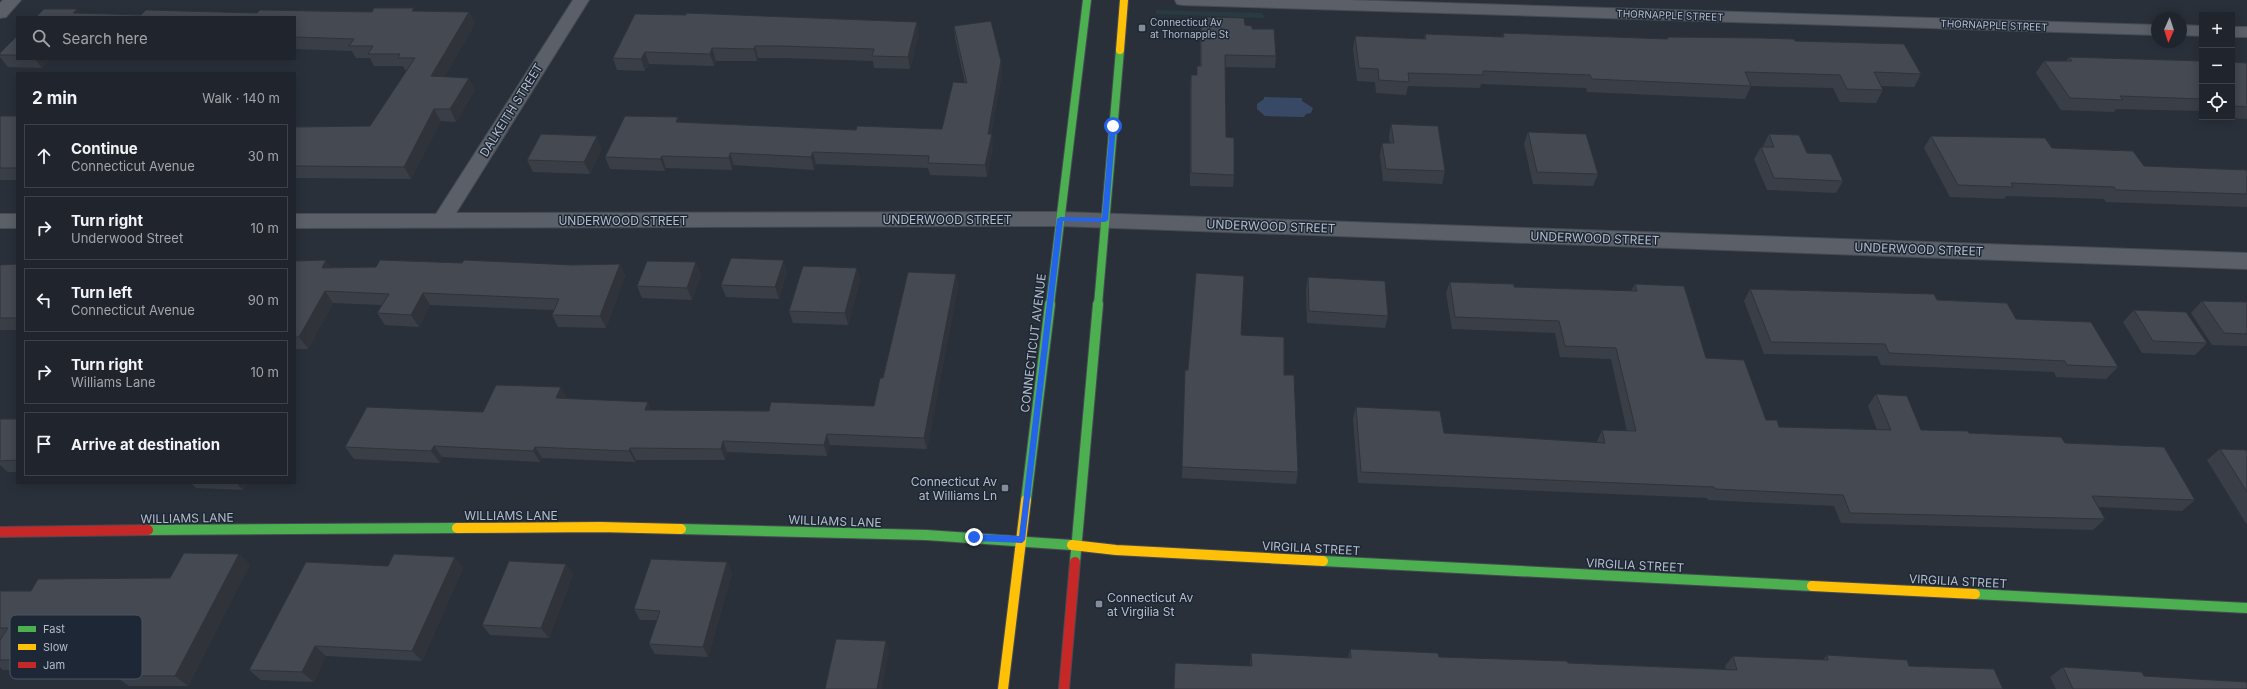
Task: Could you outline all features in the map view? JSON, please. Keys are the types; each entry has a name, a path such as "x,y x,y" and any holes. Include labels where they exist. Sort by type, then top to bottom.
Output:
{"street":[{"path":"0,14 13,0"},
{"name":"DALKEITH STREET","path":"442,220 581,0"},
{"name":"CONNECTICUT AVENUE","path":"1003,689 1087,0"},
{"path":"1064,689 1124,0"},
{"name":"THORNAPPLE STREET","path":"1183,0 2151,30"},
{"path":"2187,30 2199,31"},
{"path":"2235,32 2247,32"},
{"name":"UNDERWOOD STREET","path":"296,221 1060,219 2247,261"},
{"path":"0,222 16,221"},
{"name":"WILLIAMS LANE","path":"0,532 600,527 748,530 1022,540"},
{"name":"VIRGILIA STREET","path":"1022,540 1116,550 2247,608"}],"green space":[{"path":"1156,10 1262,13 1265,18 1156,14"}],"water":[{"path":"1264,97 1302,98 1302,101 1313,108 1311,113 1306,114 1304,117 1265,116 1257,109 1257,104 1264,99"}],"building":[{"path":"374,8 414,8 412,11 469,12 431,76 469,78 450,109 434,109 404,167 296,166 296,127 370,126 415,58 398,58 400,54 368,54 373,46 349,46 354,39 296,37 296,16 37,16 44,9 77,9 73,13 141,15 146,10 257,13 260,10 372,12"},
{"path":"686,13 917,22 908,57 872,56 874,49 755,46 754,49 712,48 710,54 645,52 641,59 613,58 635,14 686,15"},
{"path":"1207,17 1244,18 1245,25 1252,26 1252,29 1274,29 1276,56 1225,55 1226,137 1234,138 1234,175 1191,173 1191,75 1197,75 1197,66 1201,66 1201,26 1207,24"},
{"path":"991,21 1001,61 988,134 992,134 985,165 928,163 929,156 813,152 811,157 730,153 729,158 662,156 660,159 605,157 625,116 678,117 676,122 856,130 857,126 942,129 953,82 967,83 954,26"},
{"path":"1503,33 1668,39 1667,37 1761,38 1794,39 1795,41 1904,44 1921,74 1874,72 1883,90 1847,89 1840,75 1745,72 1751,86 1592,79 1590,75 1483,71 1483,75 1408,73 1409,82 1379,80 1378,69 1359,68 1355,36 1426,39 1425,34 1504,37"},
{"path":"16,37 16,55 0,55 0,53"},
{"path":"2069,57 2199,61 2199,99 2120,96 2123,100 2070,98 2044,61 2072,61"},
{"path":"2235,62 2247,63 2247,107 2235,106"},
{"path":"0,116 16,116 16,168 0,168"},
{"path":"1391,124 1438,126 1445,171 1386,169 1382,143 1394,143"},
{"path":"1528,132 1586,134 1598,174 1537,172"},
{"path":"541,134 597,136 584,162 527,160"},
{"path":"1769,134 1799,135 1807,153 1831,154 1843,181 1774,178 1761,147 1774,147"},
{"path":"1931,136 2045,138 2052,148 2133,151 2144,166 2247,170 2247,194 2116,190 2114,187 2011,183 2013,187 1958,185"},
{"path":"731,258 784,260 775,287 721,285"},
{"path":"326,260 322,268 376,267 380,260 462,263 464,260 573,265 620,264 600,316 552,315 559,299 423,293 411,315 377,313 389,294 325,291 299,337 296,337 296,261"},
{"path":"647,261 696,262 687,288 637,286"},
{"path":"16,264 16,318 0,318 0,265"},
{"path":"803,266 857,268 845,313 789,311"},
{"path":"908,272 956,274 924,438 827,434 824,445 723,441 721,449 630,448 629,451 535,447 533,451 434,446 431,451 345,447 367,407 483,412 496,385 561,387 556,398 648,402 645,410 769,411 771,402 874,406 880,378 883,378"},
{"path":"1196,273 1244,276 1241,335 1284,337 1284,375 1294,375 1298,472 1182,467 1185,370 1188,370"},
{"path":"1308,277 1385,281 1388,316 1309,311"},
{"path":"1450,282 1514,284 1514,287 1637,291 1635,284 1684,286 1706,358 1744,360 1766,420 1777,420 1779,427 1891,430 1876,394 1907,396 1921,430 1968,431 1969,433 2061,437 2065,443 2164,447 2195,500 2092,496 2105,519 1850,513 1843,495 1715,489 1714,487 1361,472 1356,407 1440,411 1444,433 1605,443 1602,430 1636,431 1616,348 1565,346 1559,321 1455,317"},
{"path":"1750,289 1934,294 1937,300 2007,303 2016,319 2091,322 2118,367 2067,365 2065,361 1889,353 1885,344 1771,342"},
{"path":"2202,301 2247,302 2247,334 2224,333"},
{"path":"2134,310 2186,312 2207,343 2153,341"},
{"path":"0,419 16,419 16,460 0,461"},
{"path":"2220,449 2247,450 2247,492"},
{"path":"184,553 239,554 175,676 142,676 142,615 10,615 10,660 0,660 0,640 8,628 0,628 0,591 31,591 38,579 170,578"},
{"path":"394,554 455,557 412,651 315,646 302,672 249,670 306,562 388,566"},
{"path":"651,559 727,562 703,647 649,644 660,611 634,609"},
{"path":"509,561 566,564 541,628 482,625"},
{"path":"836,639 886,641 877,689 825,689"},
{"path":"1350,649 1438,653 1439,657 1567,661 1568,663 1737,670 1733,656 1828,660 1827,655 1907,660 1909,666 1994,669 2003,689 1174,689 1175,663 1252,666 1251,653 1351,658"},
{"path":"2063,667 2142,672 2144,676 2247,682 2247,689 2073,689"}],"traffic: fast":[{"path":"1026,500 1087,0"},
{"path":"1075,562 1120,50"},
{"path":"148,530 457,528"},
{"path":"681,529 926,535 1072,545"},
{"path":"1323,561 1812,586"},
{"path":"1975,594 2247,608"}],"traffic: slow":[{"path":"1120,50 1124,0"},
{"path":"1003,689 1026,500"},
{"path":"457,528 600,527 681,529"},
{"path":"1072,545 1116,550 1323,561"},
{"path":"1812,586 1975,594"}],"traffic: jam":[{"path":"0,532 148,530"},
{"path":"1064,689 1075,562"}],"place":[{"name":"Connecticut Av at Thornapple St","path":"1142,28"},
{"name":"Connecticut Av at Williams Ln","path":"1005,488"},
{"name":"Connecticut Av at Virgilia St","path":"1099,604"}],"route":[{"path":"974,537 1022,540 1060,219 1105,220 1113,126"}]}
